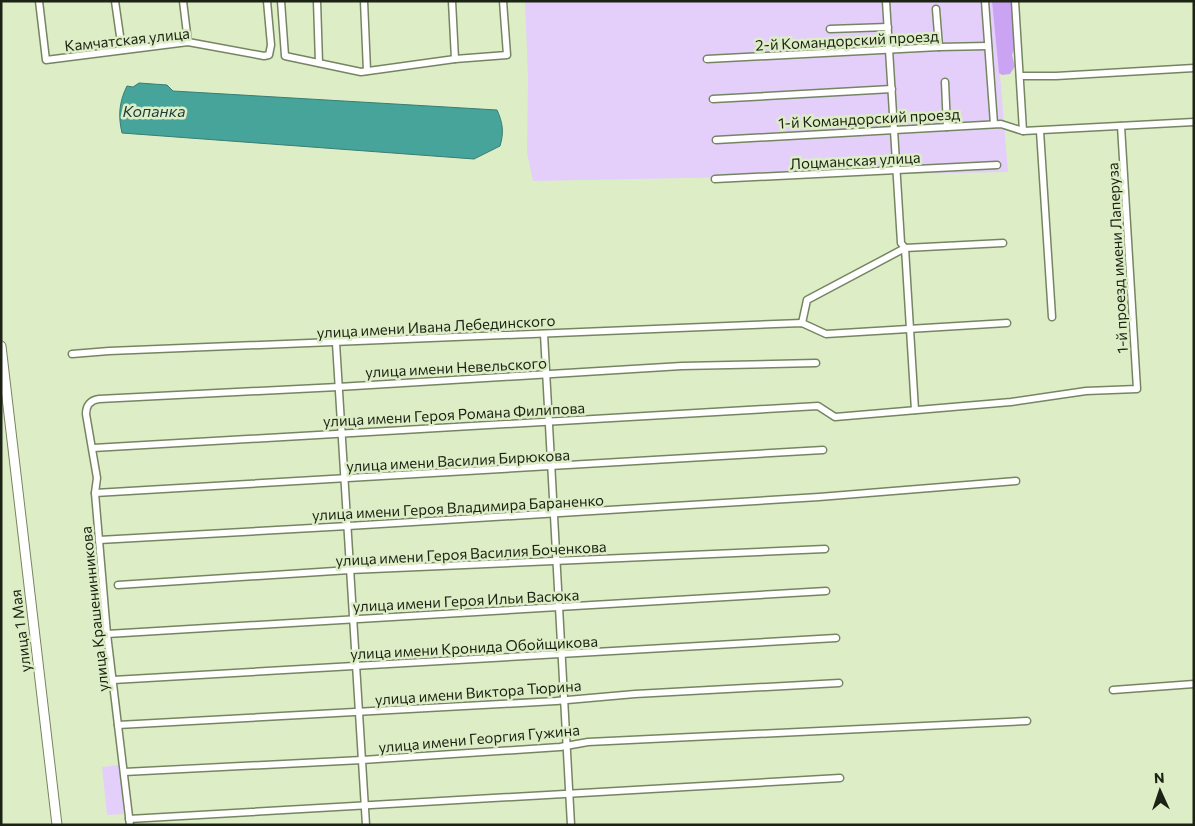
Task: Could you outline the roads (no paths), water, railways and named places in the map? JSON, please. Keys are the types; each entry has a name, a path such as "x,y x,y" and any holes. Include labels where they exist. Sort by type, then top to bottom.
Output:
{"street":[{"name":"Камчатская улица","path":"39,1 46,60 188,42 264,56 269,54 271,45 268,1"},
{"path":"115,1 122,50"},
{"path":"183,1 188,42"},
{"path":"280,1 284,56 361,72 455,59 507,56 503,1"},
{"path":"316,1 319,63"},
{"path":"364,1 367,71"},
{"path":"452,1 455,59"},
{"path":"886,1 901,243 905,248 916,410"},
{"path":"985,1 994,124"},
{"path":"1015,1 1024,131"},
{"path":"936,9 939,47"},
{"path":"830,29 888,26"},
{"name":"2-й Командорский проезд","path":"707,59 988,46"},
{"path":"1020,76 1056,76 1194,68"},
{"path":"945,82 947,126"},
{"path":"713,99 892,89"},
{"name":"1-й Командорский проезд","path":"716,140 994,124 1001,124 1024,131 1194,122"},
{"name":"1-й проезд имени Лаперуза","path":"916,410 1011,402 1086,391 1137,389 1121,126"},
{"path":"1040,130 1052,317"},
{"name":"Лоцманская улица","path":"715,179 997,165"},
{"path":"1003,243 905,248 807,300 802,323 826,334 1007,323"},
{"name":"улица имени Ивана Лебединского","path":"72,354 802,323"},
{"path":"544,334 571,825"},
{"path":"336,343 366,825"},
{"name":"улица 1 Мая","path":"1,346 56,825"},
{"name":"улица имени Невельского","path":"99,399 338,387 682,366 816,363"},
{"name":"улица Крашенинникова","path":"99,399 89,403 86,410 97,478 95,493 107,634 130,822"},
{"name":"улица имени Героя Романа Филипова","path":"93,448 818,406 834,417 916,410"},
{"name":"улица имени Василия Бирюкова","path":"95,493 823,450"},
{"name":"улица имени Героя Владимира Бараненко","path":"99,540 819,497 1016,481"},
{"name":"улица имени Героя Василия Боченкова","path":"118,585 350,570 824,549"},
{"name":"улица имени Героя Ильи Васюка","path":"107,634 826,591"},
{"name":"улица имени Кронида Обойщикова","path":"113,680 836,638"},
{"name":"улица имени Виктора Тюрина","path":"118,725 839,683"},
{"path":"1113,690 1194,684"},
{"name":"улица имени Георгия Гужина","path":"124,772 362,760 567,746 588,742 1027,721"},
{"path":"130,822 840,778"}],"water":[{"name":"Копанка","path":"139,83 167,85 173,91 497,110 502,124 502,137 500,146 474,159 122,133 120,115 122,98 127,86 133,87"}]}
